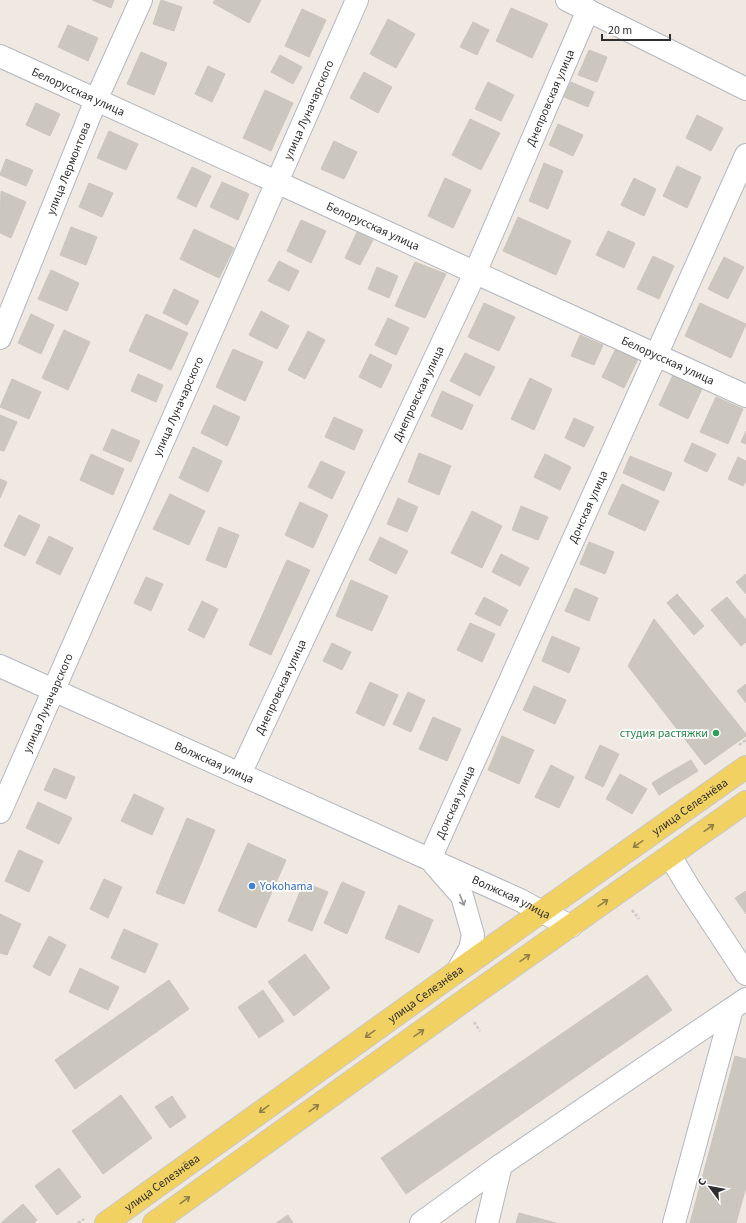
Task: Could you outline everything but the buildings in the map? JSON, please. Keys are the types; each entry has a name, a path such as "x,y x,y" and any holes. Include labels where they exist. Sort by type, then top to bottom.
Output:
{"main road":[{"name":"улица Селезнёва","path":"106,1223 458,970 746,767"},
{"path":"154,1223 746,802"}],"street":[{"name":"улица Лермонтова","path":"0,338 96,100 141,0"},
{"name":"улица Луначарского","path":"0,812 357,0"},
{"path":"567,0 746,89"},
{"name":"Днепровская улица","path":"240,774 475,272 588,10"},
{"name":"Белорусская улица","path":"0,56 746,396"},
{"name":"Донская улица","path":"430,859 746,155"},
{"name":"Волжская улица","path":"0,666 430,859 520,900 571,926"},
{"path":"670,856 746,974"},
{"name":"Волжская улица","path":"430,859 462,896 473,935 470,949 458,970"},
{"path":"421,1223 502,1165 739,1004"},
{"path":"674,1223 739,1004"},
{"path":"487,1223 502,1165"}],"path":[{"path":"628,904 639,919"}],"place":[{"name":"студия растяжки","path":"716,733"},
{"name":"Yokohama","path":"252,886"}]}
